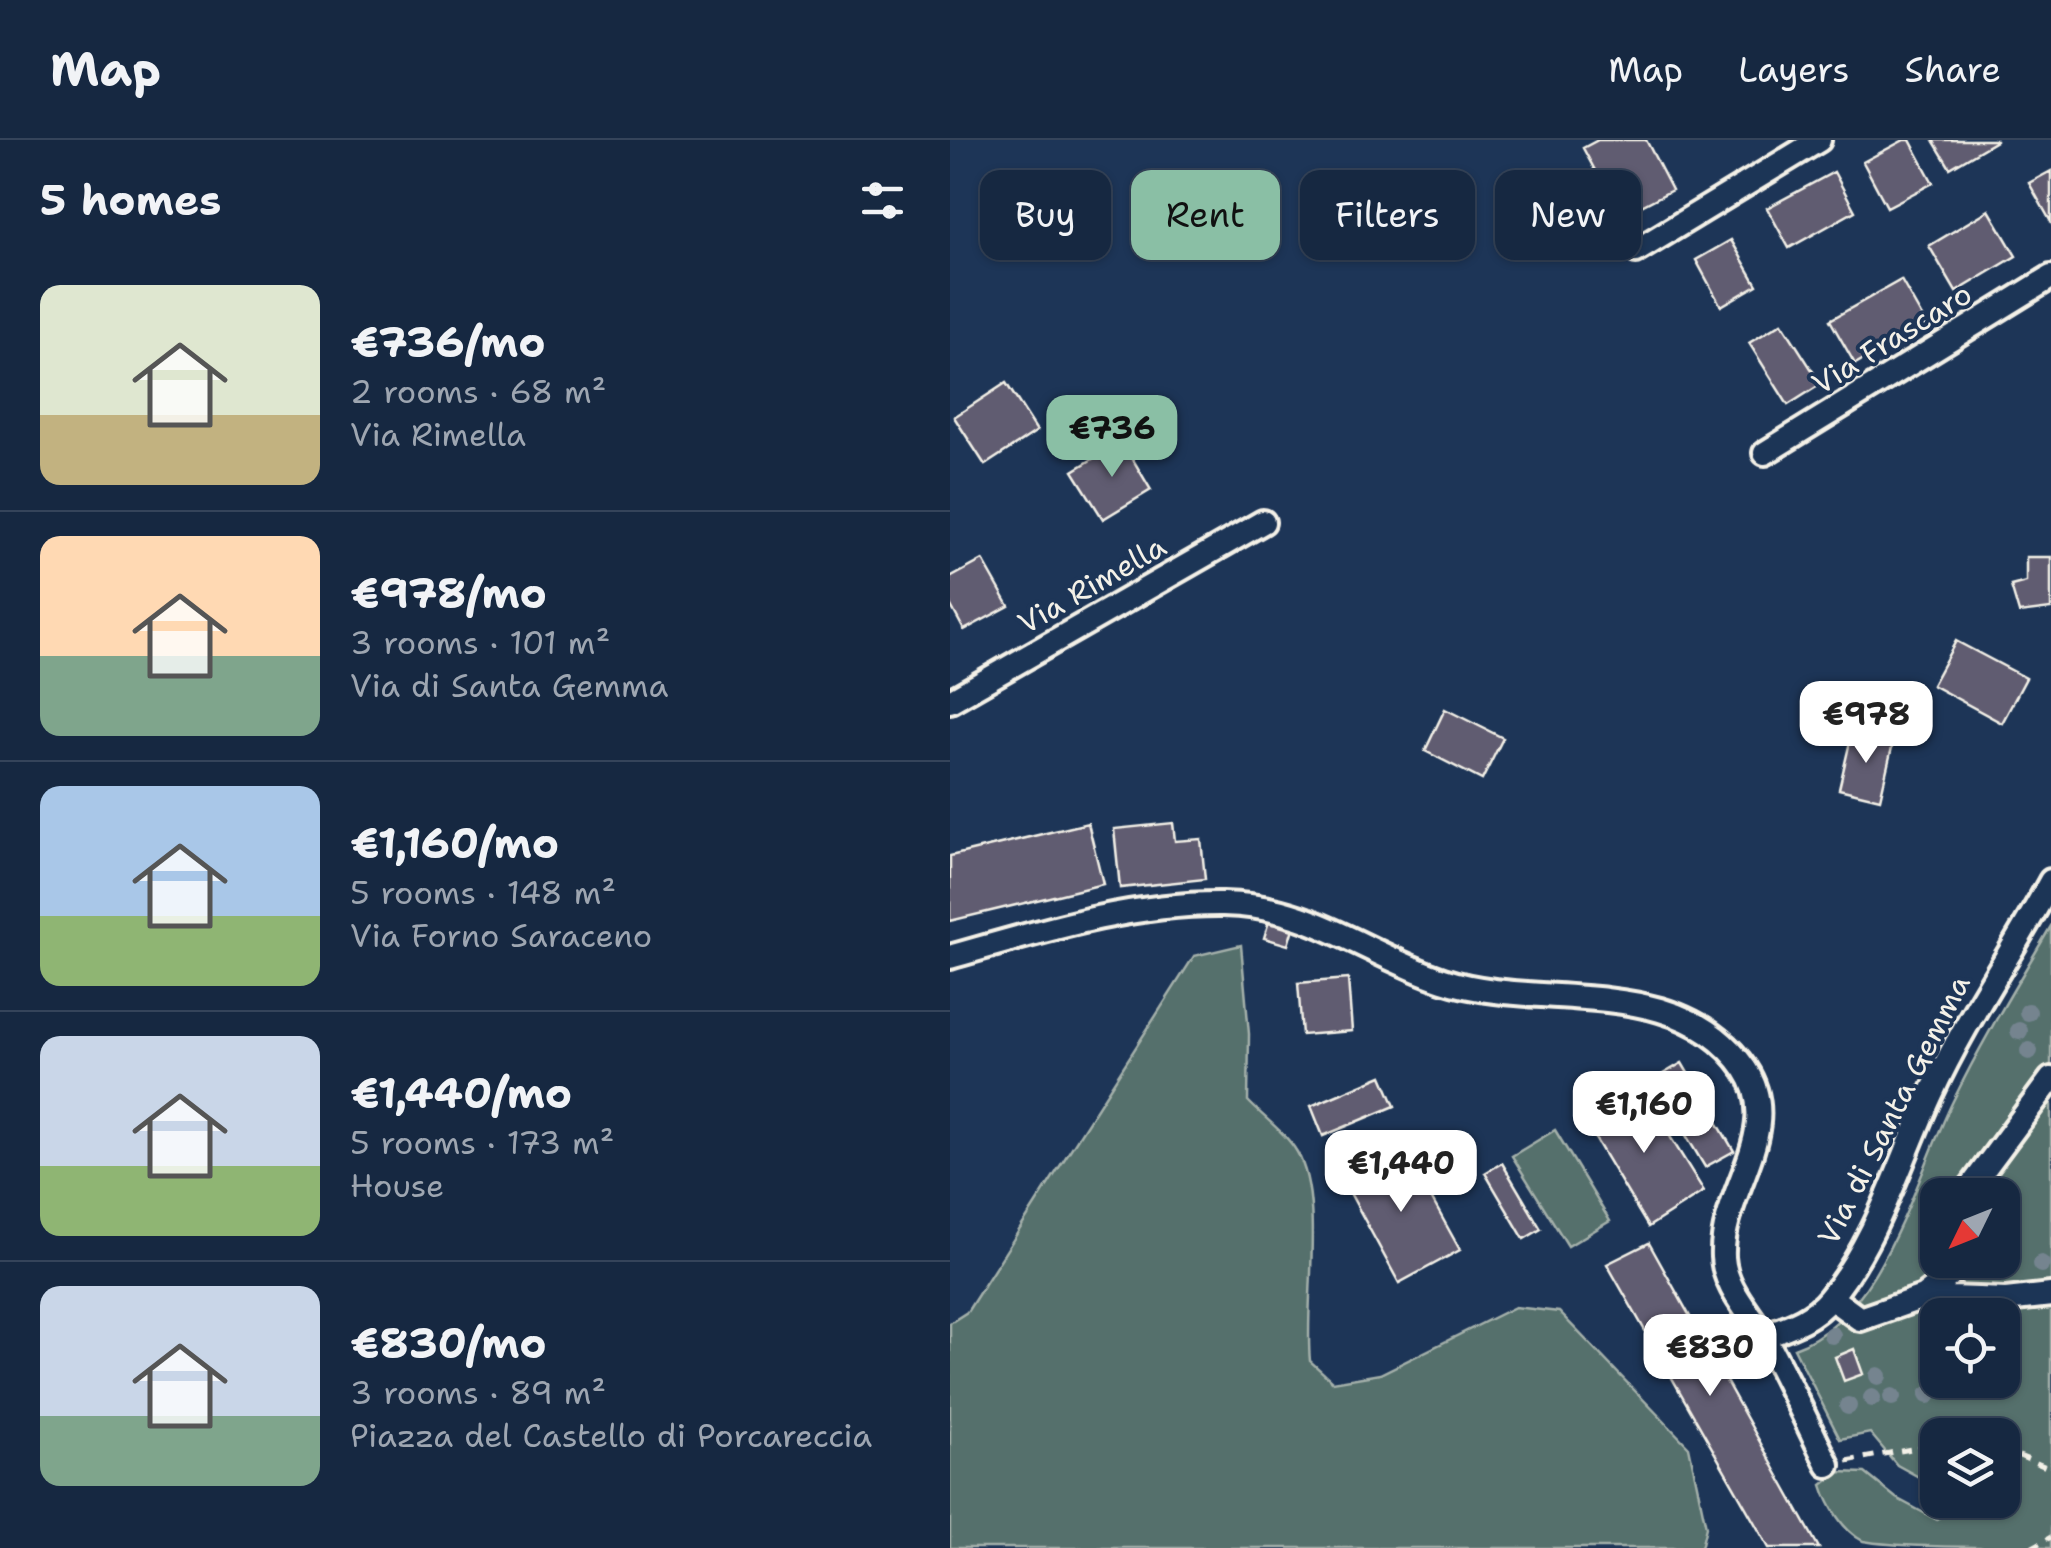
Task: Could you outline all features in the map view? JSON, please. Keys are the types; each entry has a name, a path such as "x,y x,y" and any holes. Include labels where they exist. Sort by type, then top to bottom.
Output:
{"street":[{"path":"1641,248 1819,140"},
{"name":"Via Frascaro","path":"1765,453 2051,277"},
{"name":"Via Rimella","path":"950,701 1263,522"},
{"name":"Via di Santa Gemma","path":"1763,1336 1807,1318 1830,1298 1877,1222 1931,1094 1974,1010 2051,881"},
{"path":"950,958 1087,920 1176,906 1229,904 1308,918 1444,980 1639,1004 1680,1018 1728,1049 1757,1093 1757,1134 1727,1223 1724,1260 1734,1293 1763,1336 1828,1465"},
{"path":"1978,1178 2051,1079"},
{"path":"1830,1298 1860,1319 1923,1297 1948,1278"},
{"path":"1923,1297 2006,1300 2051,1295"}],"path":[{"path":"1828,1465 1920,1447"},
{"path":"2020,1456 2051,1469"},
{"path":"2031,1548 2051,1537"}],"green space":[{"path":"2051,926 2051,1548 1863,1541 1832,1509 1822,1485 1839,1472 1865,1473 1896,1498 1920,1511 1920,1518 2020,1518 2020,1418 1920,1418 1920,1478 1897,1465 1870,1433 1840,1439 1794,1348 1825,1332 1851,1307 1893,1242 1920,1178 1920,1278 2020,1278 2020,1178 1920,1178 1988,1035"},
{"path":"1241,945 1249,1034 1248,1101 1297,1152 1310,1197 1310,1361 1333,1382 1380,1374 1515,1307 1559,1312 1689,1447 1706,1527 1701,1548 950,1548 950,1323 967,1312 1194,956"},
{"path":"1555,1130 1610,1221 1568,1246 1512,1156"}],"building":[{"path":"1598,140 1646,140 1672,190 1641,206 1641,170 1595,170 1583,148"},
{"path":"1910,140 1933,183 1887,207 1863,162"},
{"path":"1933,140 1996,140 1996,141 1950,168"},
{"path":"2051,171 2051,222 2029,183"},
{"path":"1834,172 1855,211 1789,248 1767,208"},
{"path":"1989,210 2016,256 1956,292 1929,246"},
{"path":"1731,240 1757,285 1721,306 1696,260"},
{"path":"1901,280 1926,324 1855,364 1830,320"},
{"path":"1782,323 1821,384 1788,405 1749,343"},
{"path":"1006,383 1037,431 985,465 954,417"},
{"path":"1122,441 1151,490 1103,519 1073,471"},
{"path":"2026,557 2051,557 2051,609 2019,613 2011,586 2026,582"},
{"path":"983,560 1009,606 964,630 950,604 950,578"},
{"path":"1956,641 2026,678 2002,723 1932,685"},
{"path":"1445,709 1503,738 1482,780 1425,751"},
{"path":"1852,733 1893,743 1880,799 1839,789"},
{"path":"1088,823 1103,884 950,921 950,856"},
{"path":"1173,823 1175,841 1201,839 1205,879 1120,888 1114,829"},
{"path":"1269,921 1293,928 1288,945 1264,938"},
{"path":"1348,979 1352,1031 1302,1035 1298,983"},
{"path":"1682,1063 1734,1151 1705,1167 1653,1080"},
{"path":"1382,1076 1395,1106 1323,1136 1311,1106"},
{"path":"1638,1085 1704,1191 1648,1227 1584,1120"},
{"path":"1403,1147 1460,1250 1399,1283 1343,1180"},
{"path":"1502,1163 1541,1229 1524,1239 1485,1173"},
{"path":"1649,1243 1819,1548 1769,1548 1607,1264"},
{"path":"1854,1349 1863,1374 1844,1381 1835,1357"}]}
